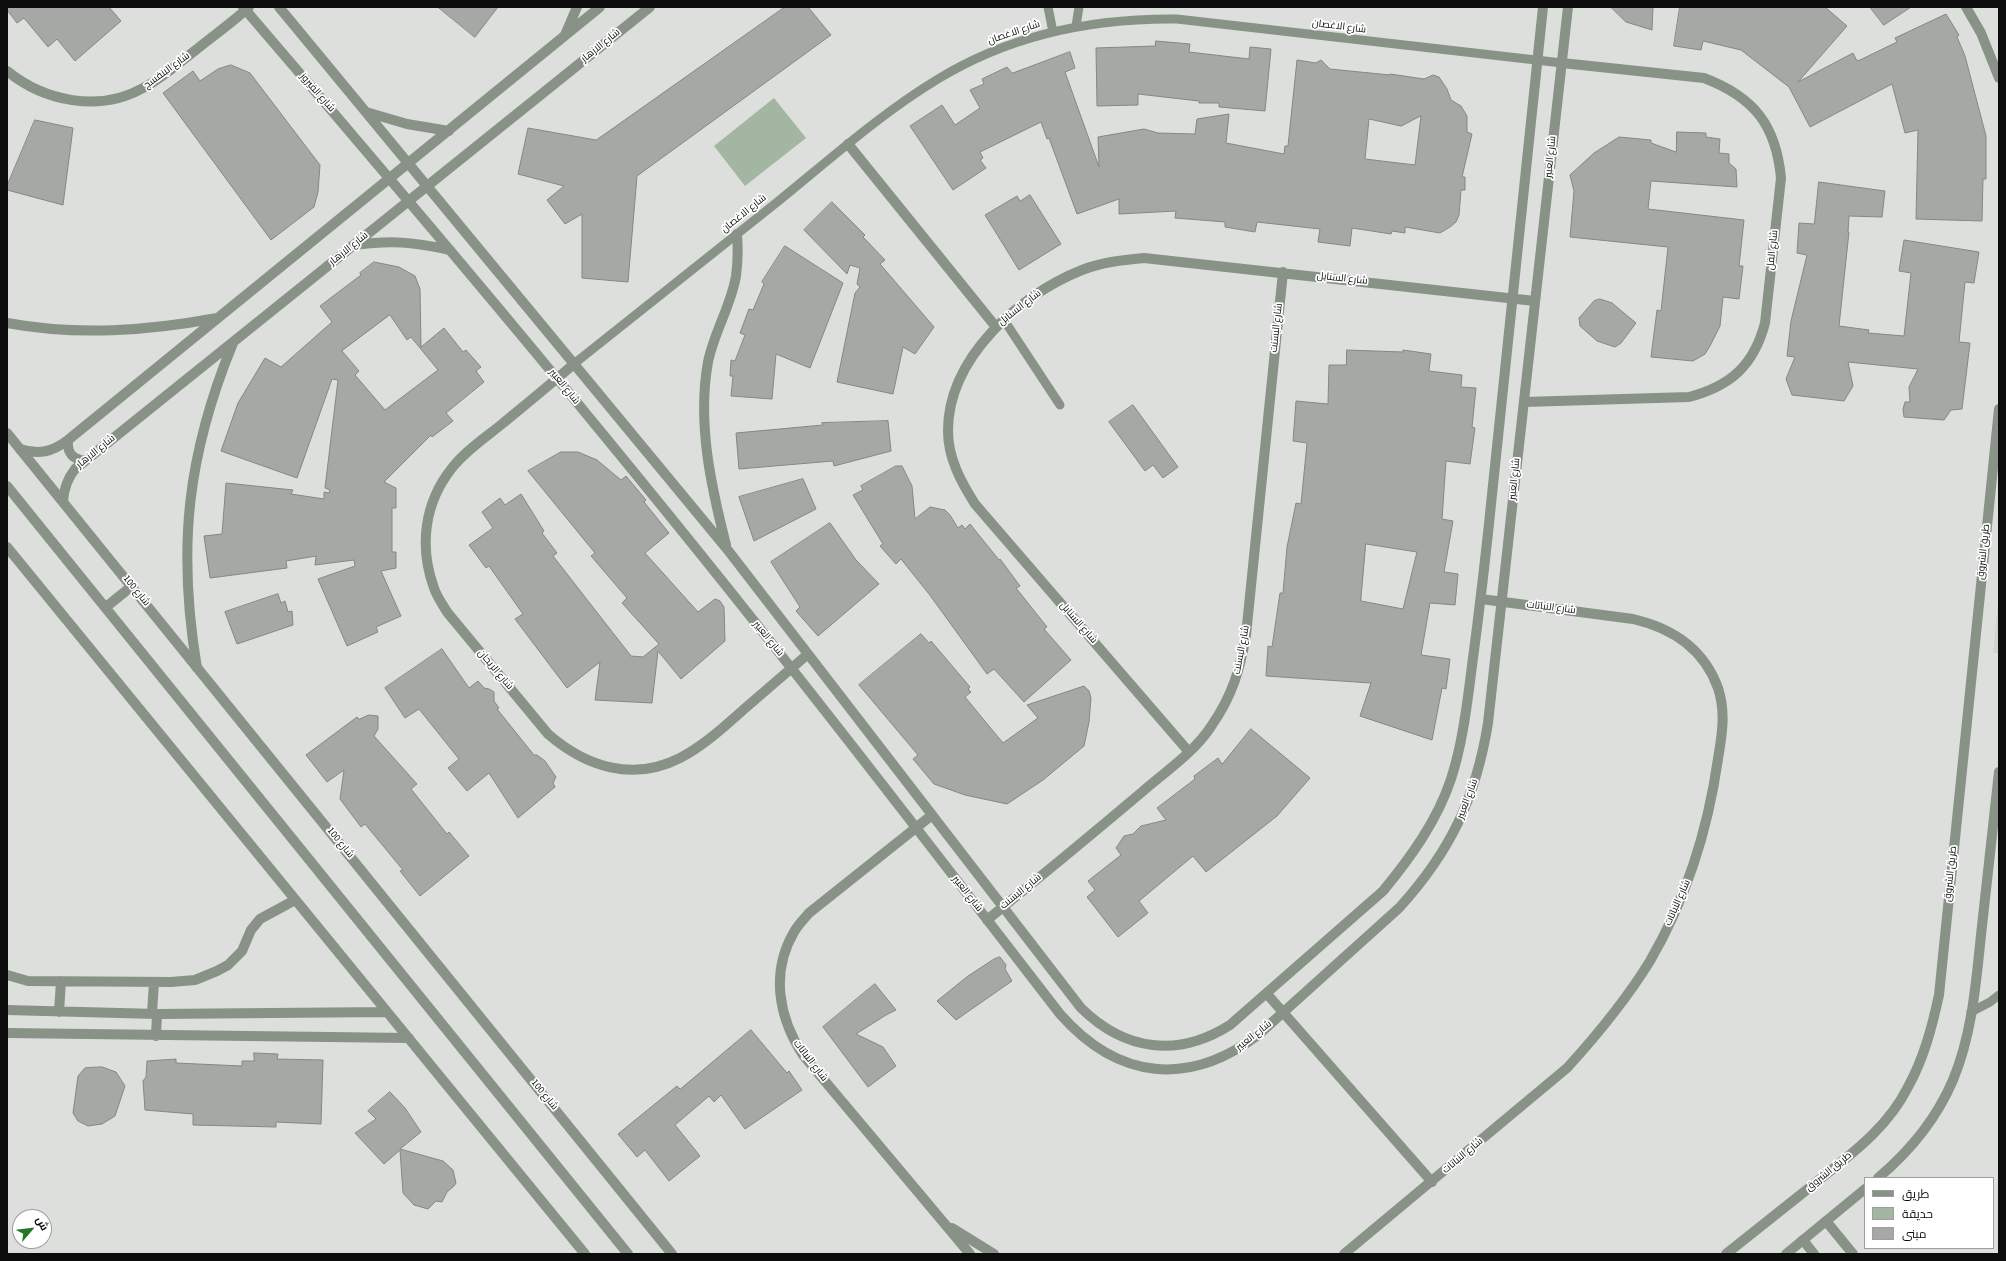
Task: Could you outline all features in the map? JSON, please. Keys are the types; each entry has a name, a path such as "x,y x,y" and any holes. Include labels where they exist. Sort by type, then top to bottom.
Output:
{"street":[{"path":"279,7 409,164"},
{"path":"565,36 577,7"},
{"path":"20,449 32,453 45,452 57,448 68,440 600,7"},
{"name":"شارع الازهار","path":"63,501 64,489 68,478 75,469 650,7"},
{"name":"شارع العبير","path":"409,164 728,549 1081,1008 1094,1021 1126,1039 1143,1044 1161,1046 1179,1045 1197,1042 1214,1035 1230,1025 1383,891 1404,866 1426,834 1438,810 1450,780 1459,748 1481,599 1543,7"},
{"name":"شارع العبير","path":"390,179 557,379 791,668 1075,1031 1092,1046 1112,1057 1133,1064 1155,1069 1177,1069 1199,1066 1221,1059 1240,1048 1283,1013 1399,908 1419,886 1437,862 1452,836 1468,802 1483,752 1568,7"},
{"path":"1966,7 1981,33 1999,78"},
{"name":"شارع البنفسج","path":"7,71 22,83 51,96 82,102 113,99 143,89 168,71 246,8"},
{"name":"شارع الفيروز","path":"246,8 390,179"},
{"name":"شارع الفل","path":"1524,402 1689,397 1705,393 1733,378 1744,366 1760,338 1766,315 1781,178 1776,148 1771,134 1760,114 1744,98 1731,90 1704,78 1562,63"},
{"path":"366,112 407,124 449,131"},
{"path":"848,144 996,327"},
{"path":"728,549 710,473 704,395 708,362 717,329 730,298 736,277 738,256 737,234"},
{"path":"355,245 386,241 419,243 450,250"},
{"name":"شارع السنابل","path":"1189,752 975,504 961,482 952,458 948,432 950,406 958,382 971,359 996,327 1054,283 1083,270 1113,261 1144,258 1283,272 1535,301"},
{"name":"شارع البسنت","path":"987,920 1189,752 1211,727 1228,699 1240,668 1247,628 1283,272"},
{"path":"7,323 76,331 124,331 172,326 219,318"},
{"path":"197,668 191,631 186,557 192,484 195,462 208,411 234,342"},
{"name":"شارع الريحان","path":"575,364 471,449 452,467 438,488 428,513 425,538 427,564 434,590 447,612 548,734 565,749 584,760 608,768 632,770 657,767 680,758 722,729 808,654"},
{"name":"طريق الشروق","path":"1726,1254 1867,1141 1890,1116 1908,1088 1922,1058 1932,1027 1939,995 1999,409"},
{"name":"شارع 100","path":"7,433 672,1254"},
{"path":"68,440 67,448 71,455 77,460 85,461"},
{"path":"7,486 628,1254"},
{"path":"7,547 585,1254"},
{"path":"106,607 132,586"},
{"name":"شارع النباتات","path":"1344,1254 1567,1068 1602,1028 1625,998 1650,960 1671,920 1686,884 1703,834 1714,790 1723,726 1722,707 1718,688 1710,670 1690,646 1669,630 1652,623 1633,619 1481,599"},
{"path":"1879,1177 1896,1163 1919,1138 1938,1110 1953,1080 1964,1047 1976,980 1999,772"},
{"name":"شارع النباتات","path":"932,815 809,912 794,933 784,957 780,982 781,1008 786,1025 803,1055 970,1254"},
{"path":"7,974 20,980 154,982 195,980 217,971 237,957 244,947 251,930 260,919 295,900"},
{"path":"59,1012 61,981"},
{"path":"154,982 156,1036"},
{"path":"1267,994 1432,1182"},
{"path":"7,1010 155,1014 387,1012"},
{"path":"7,1033 409,1038"},
{"path":"1786,1254 1864,1190"},
{"path":"1826,1220 1853,1254"},
{"path":"946,1224 994,1254"},
{"path":"1803,1240 1814,1254"}],"lane":[{"path":"1048,7 1053,32"},
{"path":"1076,26 1079,7"},
{"name":"شارع الاغصان","path":"575,364 848,144 938,79 974,60 1013,44 1076,26 1136,19 1177,19 1562,63"},
{"path":"1004,320 1060,405"},
{"path":"1971,1012 1990,1002 1999,994"}],"shaded area":[{"path":"1999,594 1999,653 1993,653"}],"green space":[{"path":"774,98 806,138 745,186 714,146"}],"building":[{"path":"7,7 109,7 121,21 75,61 57,39 48,47 24,18 17,23 7,10"},
{"path":"438,7 498,7 475,37"},
{"path":"785,7 808,7 831,35 637,176 628,282 582,278 582,214 565,224 547,200 564,186 518,174 528,128 596,140"},
{"path":"1611,7 1653,7 1652,30 1626,22"},
{"path":"1680,7 1825,7 1847,26 1798,82 1853,53 1857,61 1860,60 1897,42 1895,38 1946,14 1959,35 1957,37 1965,56 1986,136 1986,179 1983,179 1982,221 1916,219 1918,130 1905,133 1892,84 1810,127 1789,87 1741,50 1703,41 1701,50 1674,46"},
{"path":"1870,7 1911,7 1884,25"},
{"path":"1156,41 1190,44 1189,52 1249,59 1250,47 1271,49 1265,111 1219,107 1219,103 1199,103 1199,101 1138,94 1138,105 1097,106 1096,48 1155,46"},
{"path":"1070,52 1075,68 1065,72 1099,167 1098,137 1144,129 1158,133 1195,134 1197,119 1229,114 1226,143 1284,154 1285,146 1288,146 1297,60 1316,63 1321,60 1330,69 1390,74 1424,79 1433,75 1439,77 1447,89 1451,100 1461,106 1467,116 1467,132 1472,134 1462,177 1465,177 1465,190 1461,190 1459,215 1456,222 1440,233 1405,227 1405,233 1392,231 1391,234 1352,228 1350,246 1318,242 1320,229 1257,222 1255,232 1225,227 1225,222 1175,218 1176,211 1119,214 1119,199 1077,214 1049,138 1047,139 1041,122 980,152 983,158 980,160 986,168 953,190 910,126 942,105 955,125 980,108 970,90 984,84 982,79 1007,67 1012,73","holes":["1421,116 1415,165 1365,159 1369,119 1401,126"]},
{"path":"231,65 250,73 320,165 318,192 314,207 271,240 163,93 193,71 200,81 218,69"},
{"path":"35,120 73,128 63,205 7,190 7,186"},
{"path":"1677,132 1706,133 1706,137 1720,139 1719,153 1729,154 1729,163 1736,169 1737,187 1651,181 1648,209 1744,220 1739,266 1743,266 1739,299 1723,297 1720,326 1705,354 1693,361 1651,357 1657,310 1661,311 1668,247 1570,237 1574,191 1570,175 1594,153 1619,137 1651,140 1651,143 1676,152"},
{"path":"1819,182 1885,191 1882,217 1849,216 1849,232 1839,326 1869,330 1868,333 1904,336 1911,273 1899,271 1904,240 1979,252 1974,283 1965,282 1959,342 1970,343 1962,409 1951,410 1944,420 1904,417 1903,409 1905,402 1910,402 1909,387 1918,369 1848,362 1853,386 1844,401 1792,395 1786,379 1795,357 1787,356 1791,321 1807,255 1797,253 1799,223 1814,224"},
{"path":"1030,195 1061,244 1019,270 985,215 1017,196 1020,201"},
{"path":"832,202 865,235 863,237 885,260 880,264 934,327 915,354 903,347 893,394 837,382 855,293 860,287 857,284 860,268 850,265 847,274 804,230"},
{"path":"785,246 843,283 810,368 776,354 772,399 731,396 733,376 730,376 731,360 735,361 745,335 740,333 749,309 753,310 764,284 762,282"},
{"path":"374,262 399,267 415,276 420,289 421,347 444,328 463,352 466,350 481,367 476,371 484,382 446,413 453,421 432,437 431,435 384,482 396,488 396,508 392,508 392,552 396,552 396,568 381,571 401,616 376,627 378,632 347,646 318,579 355,566 354,560 315,565 316,556 286,561 287,568 210,578 204,536 222,534 226,483 293,490 291,494 324,499 324,492 329,493 330,490 325,488 338,380 332,379 297,478 221,451 238,403 265,358 281,367 332,322 320,306 361,275 360,273","holes":["390,315 407,340 411,337 438,370 385,410 355,375 359,371 342,351"]},
{"path":"1600,299 1612,303 1636,323 1621,343 1615,347 1597,341 1580,326 1579,318 1594,301"},
{"path":"1347,350 1403,352 1403,350 1431,354 1429,371 1462,375 1461,387 1476,388 1472,427 1475,428 1470,464 1446,461 1442,519 1453,521 1444,572 1458,574 1455,605 1430,603 1421,655 1450,659 1446,689 1442,688 1432,740 1360,716 1371,683 1266,676 1268,646 1272,647 1280,593 1283,593 1287,547 1296,503 1301,504 1307,443 1293,441 1296,401 1328,404 1329,365 1346,365","holes":["1366,544 1417,552 1403,609 1361,601"]},
{"path":"1133,405 1178,467 1163,478 1153,465 1145,471 1109,422"},
{"path":"888,421 891,451 834,466 833,461 739,469 736,433 823,425 822,423"},
{"path":"561,452 578,452 597,460 621,480 626,476 646,500 644,502 669,533 645,553 698,612 715,599 720,601 724,607 725,641 681,679 658,651 652,703 595,700 600,662 567,688 515,619 523,614 489,566 486,568 469,545 493,528 482,512 500,498 505,505 521,494 544,531 542,533 557,553 553,556 631,656 643,657 659,644 622,603 627,598 591,556 595,553 528,471"},
{"path":"896,466 902,466 912,486 915,519 930,507 945,510 958,528 962,525 965,529 970,524 999,560 1000,559 1020,586 1016,588 1047,627 1044,629 1071,660 1024,702 994,669 987,674 929,594 901,559 896,564 880,546 883,544 853,495 863,490 861,486"},
{"path":"803,479 816,509 754,541 739,497"},
{"path":"830,523 856,560 879,584 818,636 796,611 800,607 771,562"},
{"path":"278,594 281,603 285,601 288,612 292,611 293,625 237,644 225,612"},
{"path":"921,634 929,643 931,641 970,687 968,689 971,692 965,697 1003,743 1038,718 1027,705 1084,686 1089,691 1091,698 1089,722 1084,746 1043,780 1007,804 965,795 934,784 913,759 918,755 859,685"},
{"path":"442,649 469,688 478,681 484,688 494,692 494,701 499,708 497,709 534,755 537,755 545,761 556,777 553,783 555,787 518,818 489,773 467,791 448,768 459,759 419,709 405,718 385,688"},
{"path":"369,715 378,716 378,729 374,736 417,784 411,789 447,834 449,832 469,856 420,896 400,871 403,870 365,824 361,827 340,799 344,770 327,782 306,755 357,717 359,719"},
{"path":"1251,729 1310,778 1277,816 1206,872 1193,856 1139,901 1148,913 1118,937 1087,897 1095,890 1088,881 1121,855 1116,848 1124,836 1133,834 1141,826 1166,820 1157,808 1195,779 1194,776 1218,758 1222,764"},
{"path":"1000,957 1006,965 1005,969 1012,981 956,1020 937,1001 968,976 994,959"},
{"path":"875,984 896,1010 856,1034 883,1047 896,1066 868,1087 823,1027"},
{"path":"751,1030 787,1073 789,1071 802,1090 745,1129 721,1095 714,1102 709,1096 675,1125 700,1156 669,1181 645,1150 637,1157 618,1134 677,1086 680,1089"},
{"path":"254,1053 278,1054 277,1059 323,1060 321,1124 276,1122 276,1127 193,1125 193,1114 145,1110 143,1081 146,1077 147,1061 176,1059 176,1063 242,1066 242,1061 254,1061"},
{"path":"102,1067 116,1072 125,1086 115,1116 102,1124 88,1126 78,1121 73,1113 78,1076 85,1068"},
{"path":"390,1092 405,1108 421,1132 400,1149 443,1161 453,1170 456,1183 447,1192 442,1202 436,1201 428,1209 414,1205 403,1193 400,1150 384,1164 355,1133 376,1119 368,1111"}]}
